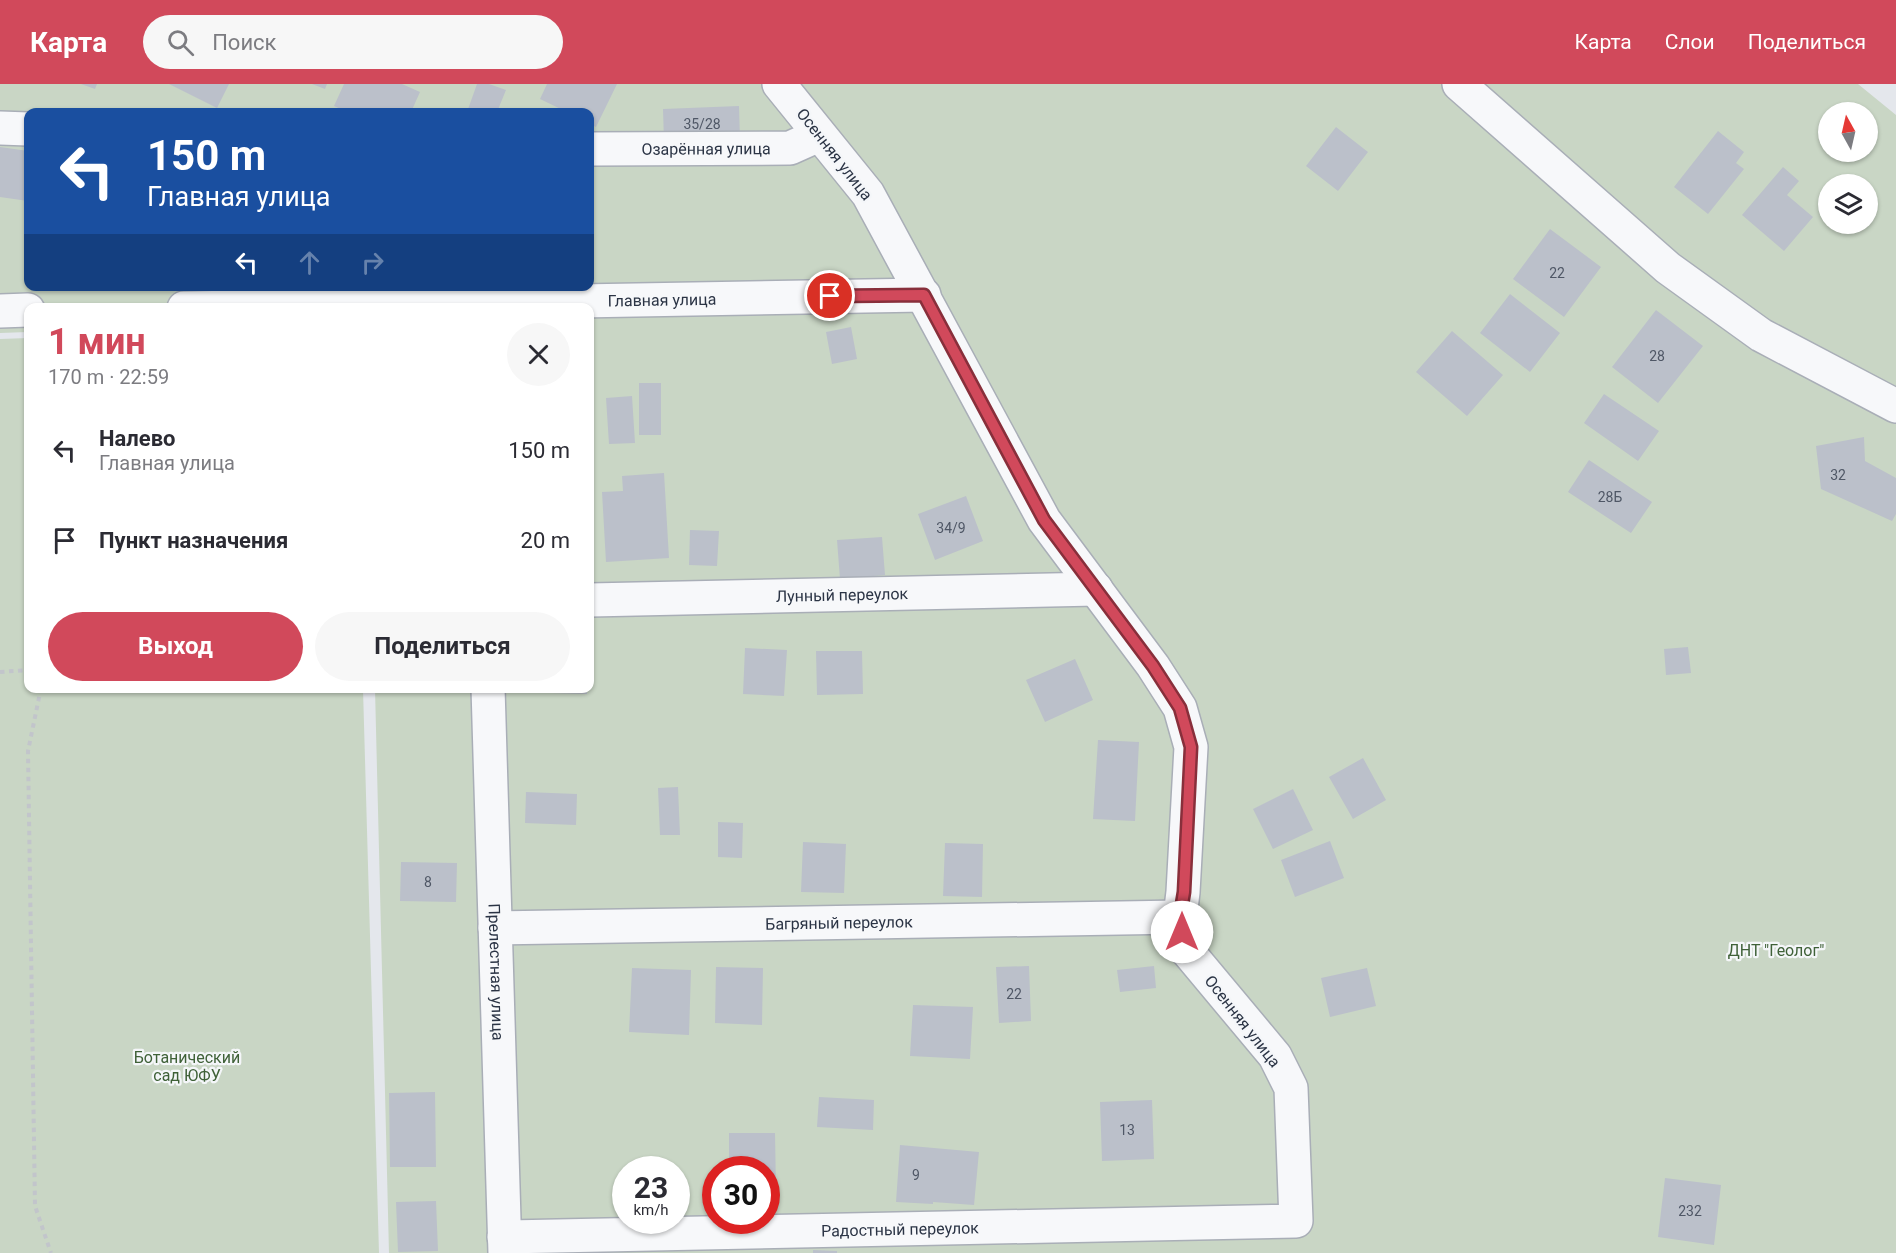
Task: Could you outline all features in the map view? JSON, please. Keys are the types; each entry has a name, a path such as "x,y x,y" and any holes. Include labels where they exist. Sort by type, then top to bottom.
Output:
{"street":[{"name":"Осенняя улица","path":"779,84 868,194 1044,520 1153,666 1180,708 1191,747 1184,892 1180,916 1185,946 1275,1056 1291,1088 1296,1221"},
{"path":"1459,84 1668,268 1761,335 1896,406"},
{"path":"0,128 24,129"},
{"name":"Озарённая улица","path":"594,149 790,148 819,135"},
{"name":"Главная улица","path":"566,303 924,295"},
{"path":"0,311 24,310"},
{"name":"Лунный переулок","path":"594,600 1096,589"},
{"name":"Прелестная улица","path":"488,693 505,1245"},
{"name":"Багряный переулок","path":"495,928 1180,916"},
{"name":"Радостный переулок","path":"505,1245 1296,1221"}],"path":[{"path":"0,672 24,670"},
{"path":"40,693 28,751 35,1206 51,1253"}],"green space":[{"name":"ДНТ \"Геолог\"","path":"0,84 1858,84 1896,115 1896,1253 389,1253 375,693 594,693 594,303 24,303 24,332 0,333"},
{"name":"Ботанический сад ЮФУ","path":"24,338 24,693 363,693 379,1253 0,1253 0,339"}],"building":[{"path":"81,84 97,84 95,89"},
{"path":"169,84 229,84 217,108"},
{"path":"312,84 327,84 325,89"},
{"path":"344,84 402,84 420,92 413,108 339,108 334,106"},
{"path":"477,84 489,84 506,90 499,108 468,108"},
{"path":"547,84 617,84 596,127 594,126 594,108 559,108 540,99"},
{"path":"739,106 740,140 664,142 663,109"},
{"path":"1336,127 1368,152 1338,191 1306,166"},
{"path":"1718,131 1744,152 1736,163 1744,169 1708,214 1674,187"},
{"path":"0,147 24,150 24,200 0,197"},
{"path":"1783,167 1799,181 1787,195 1813,217 1784,251 1742,215"},
{"path":"1550,229 1601,267 1564,317 1513,279"},
{"path":"1510,294 1560,333 1530,372 1480,333"},
{"path":"1656,310 1703,346 1658,403 1612,367"},
{"path":"851,327 857,359 832,364 826,332"},
{"path":"1452,331 1503,375 1467,416 1416,372"},
{"path":"639,383 661,383 661,435 639,435"},
{"path":"1604,394 1659,431 1638,461 1584,423"},
{"path":"632,396 635,443 609,444 606,398"},
{"path":"1864,437 1865,461 1896,478 1896,514 1892,521 1821,489 1816,446"},
{"path":"1589,460 1652,502 1631,533 1568,492"},
{"path":"664,473 669,558 606,562 602,492 623,491 622,476"},
{"path":"966,496 983,541 935,560 918,514"},
{"path":"690,530 719,531 717,566 689,565"},
{"path":"882,537 885,575 840,579 837,540"},
{"path":"1688,647 1691,673 1666,675 1664,649"},
{"path":"745,648 787,650 784,696 743,694"},
{"path":"816,651 862,651 863,694 817,695"},
{"path":"1075,659 1093,700 1045,722 1026,680"},
{"path":"1098,740 1139,742 1135,821 1093,819"},
{"path":"1363,758 1386,800 1353,819 1329,777"},
{"path":"678,787 680,835 660,835 658,788"},
{"path":"1293,789 1313,830 1273,849 1253,809"},
{"path":"526,792 577,794 576,825 525,823"},
{"path":"718,822 743,823 742,858 718,857"},
{"path":"1330,841 1344,878 1295,897 1281,860"},
{"path":"803,842 846,844 844,893 801,892"},
{"path":"945,843 983,844 982,897 943,896"},
{"path":"401,862 457,863 456,902 400,901"},
{"path":"1029,966 1031,1021 999,1023 996,967"},
{"path":"1154,966 1156,988 1120,992 1117,970"},
{"path":"716,967 763,968 762,1025 715,1023"},
{"path":"632,968 691,970 689,1035 629,1032"},
{"path":"1367,968 1376,1006 1330,1017 1321,978"},
{"path":"913,1005 973,1007 970,1059 910,1056"},
{"path":"435,1092 436,1167 390,1167 389,1093"},
{"path":"819,1097 874,1100 873,1130 817,1127"},
{"path":"1152,1100 1154,1159 1102,1161 1100,1102"},
{"path":"729,1133 775,1133 775,1156 729,1156"},
{"path":"900,1145 979,1152 974,1205 896,1202"},
{"path":"1665,1178 1721,1185 1714,1245 1658,1237"},
{"path":"436,1201 438,1251 398,1252 396,1202"},
{"path":"813,1250 837,1251 837,1253 813,1253"}],"route":[{"path":"830,296 924,295 1044,520 1153,666 1180,708 1191,747 1184,892 1180,916 1182,932"}]}
